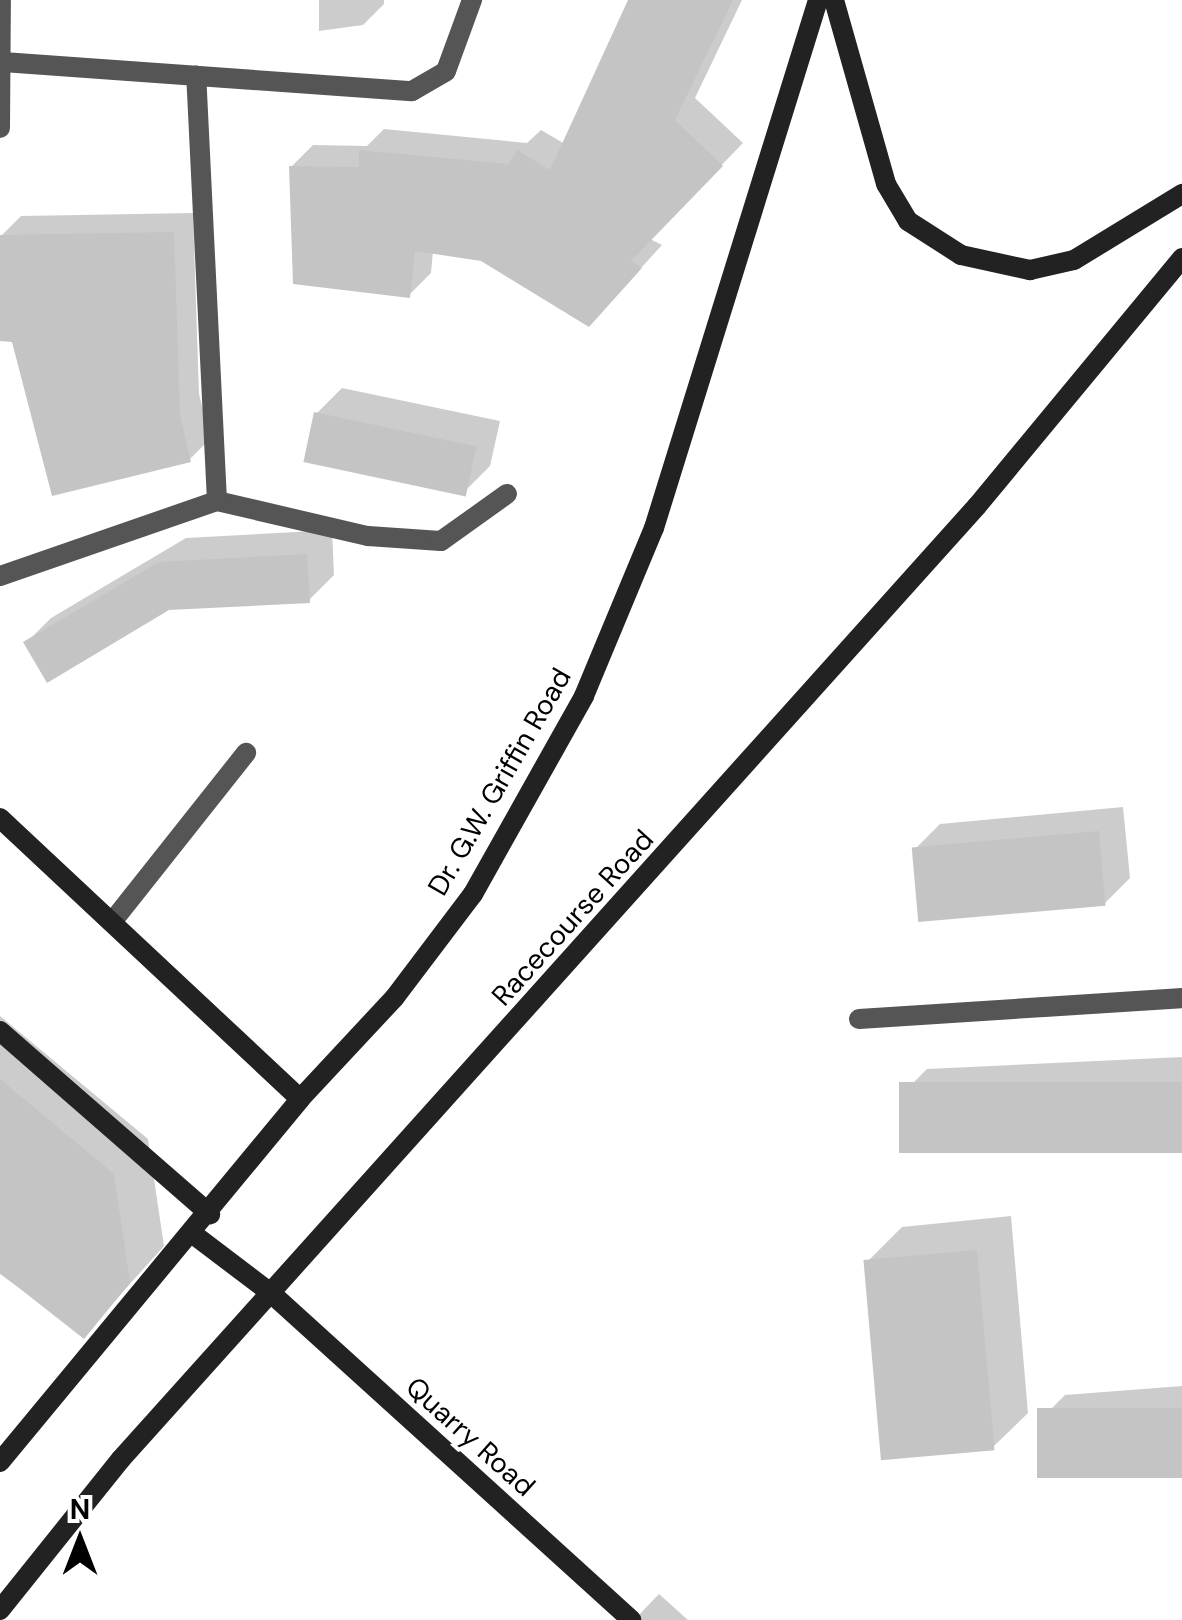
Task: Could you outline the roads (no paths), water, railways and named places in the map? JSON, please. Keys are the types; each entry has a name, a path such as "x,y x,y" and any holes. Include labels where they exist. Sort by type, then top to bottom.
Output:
{"main road":[{"name":"Dr. G.W. Griffin Road","path":"0,1462 210,1214 300,1099 395,998 473,894 584,696 654,528 818,0"},
{"path":"834,0 886,184 908,221 961,255 1030,270 1074,260 1182,194"},
{"name":"Racecourse Road","path":"0,1610 120,1459 977,506 1182,258"},
{"path":"0,818 300,1099"},
{"path":"0,1031 210,1214"},
{"name":"Quarry Road","path":"193,1234 272,1294 631,1620"}],"street":[{"path":"0,128 4,62 1,0"},
{"path":"4,62 412,92 446,71 472,0"},
{"path":"196,76 217,501"},
{"path":"0,576 217,501 368,536 442,542 507,494"},
{"path":"112,922 246,753"},
{"path":"858,1019 1182,998"}]}
